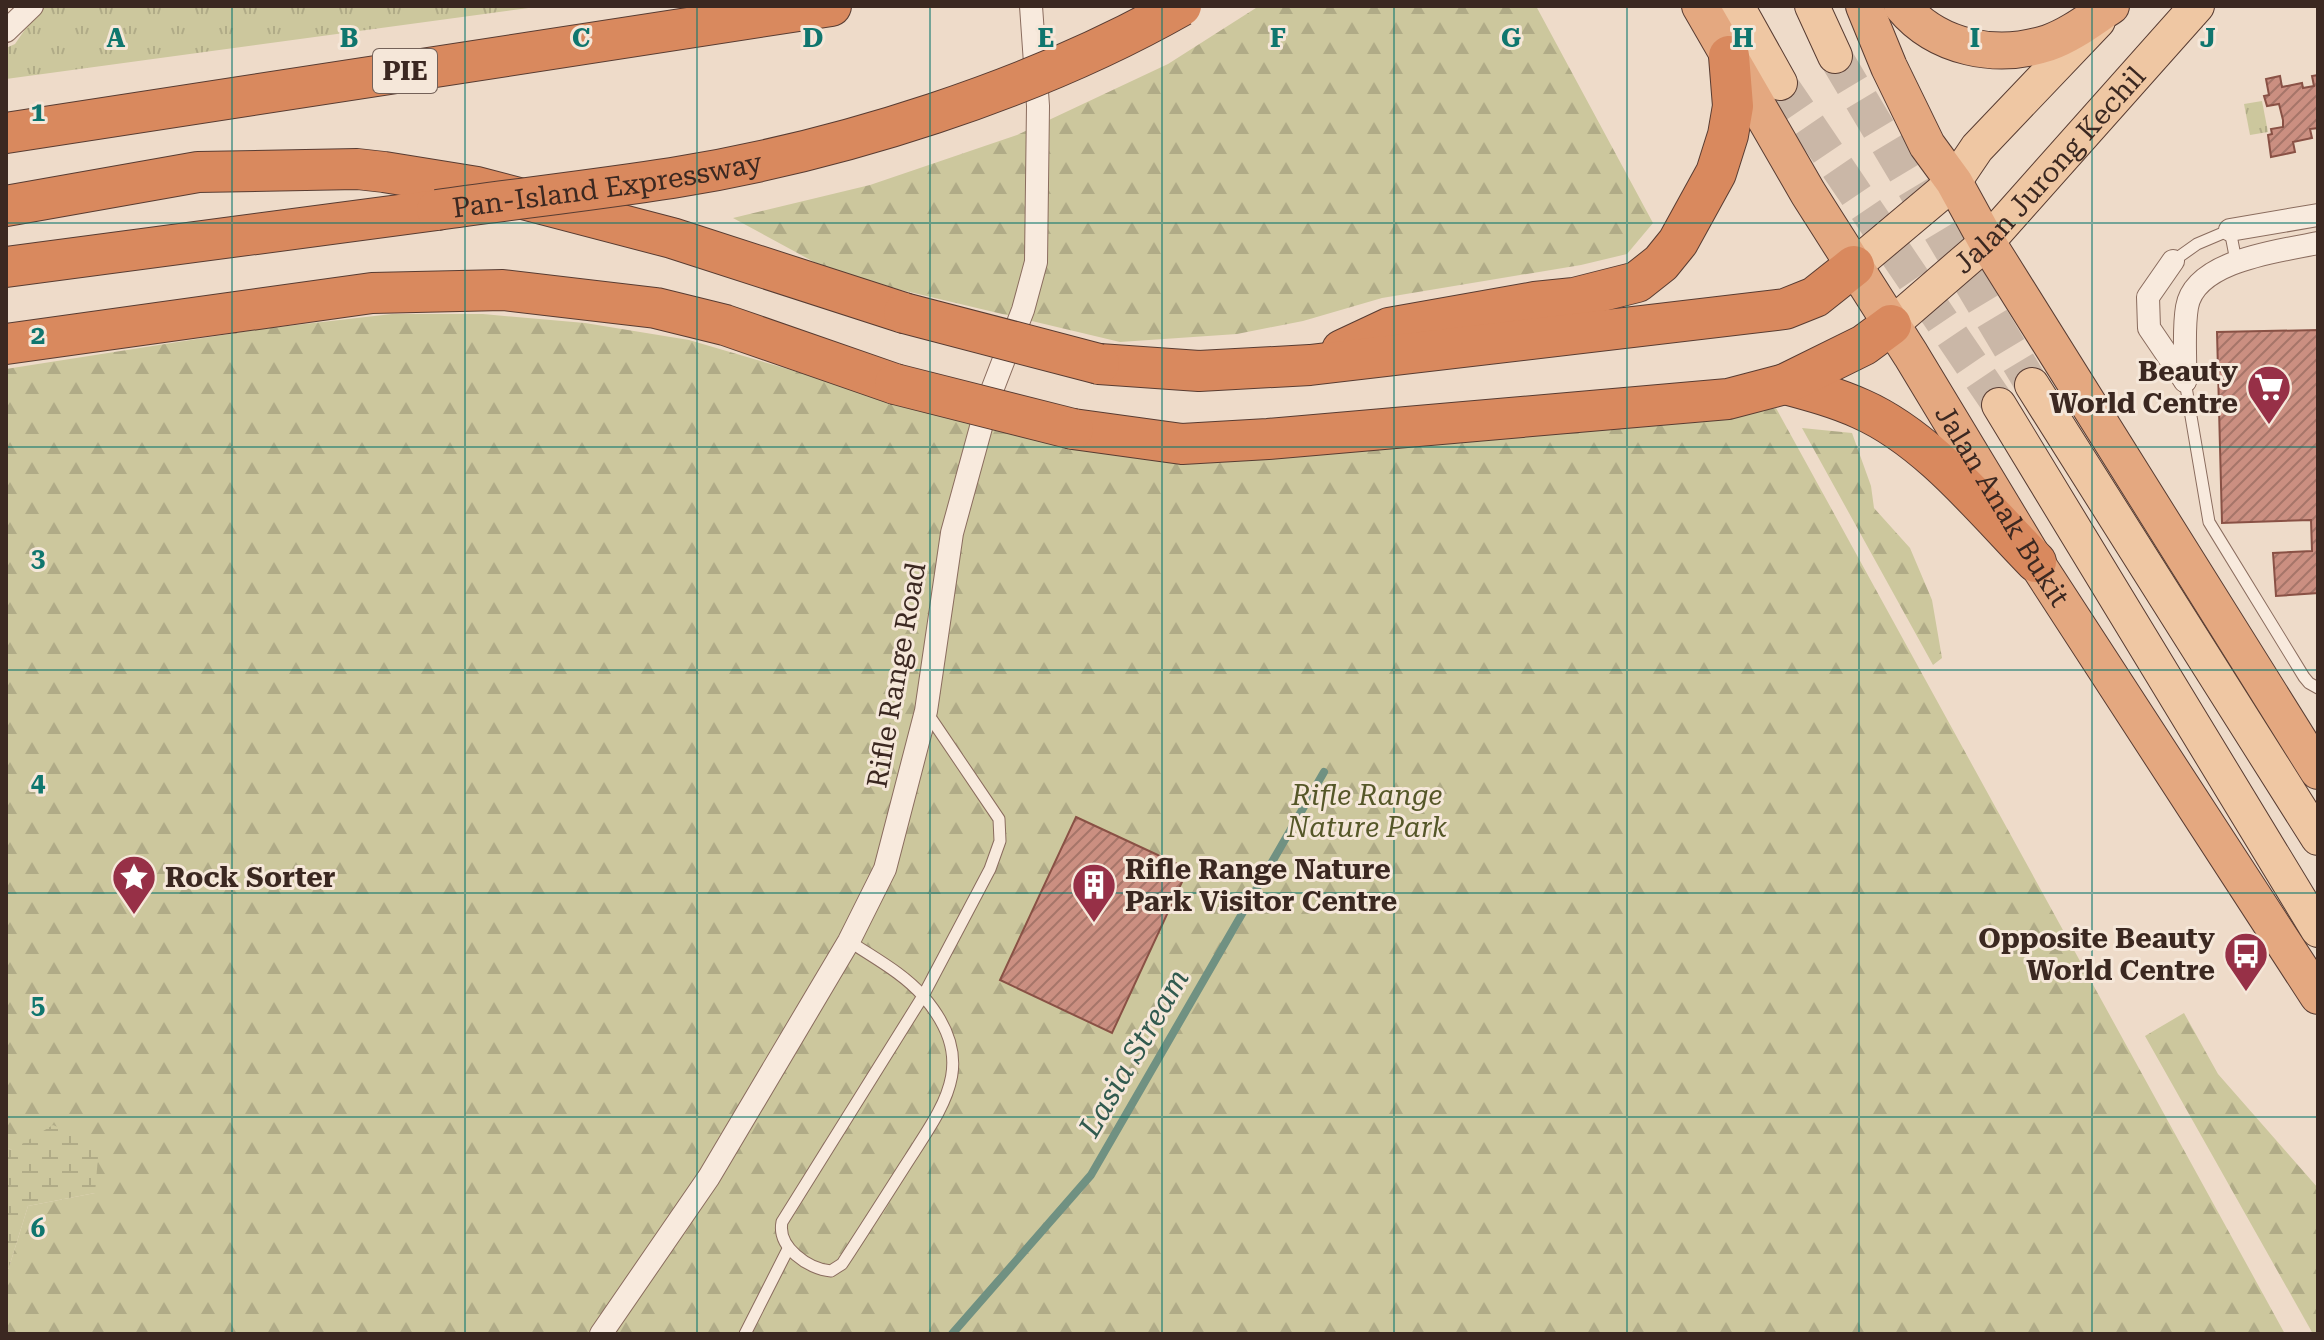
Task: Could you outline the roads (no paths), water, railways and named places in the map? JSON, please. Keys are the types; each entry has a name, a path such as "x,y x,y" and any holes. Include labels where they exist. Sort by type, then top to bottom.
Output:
{"highway":[{"name":"Pan-Island Expressway","path":"6,267 674,178 789,154 978,97 1117,41 1181,6"},
{"name":"Jalan Anak Bukit","path":"1700,6 1808,193 2036,562 2318,996"},
{"path":"1864,6 1889,67 1927,145 1954,182 1987,242 2318,771"},
{"path":"1902,6 1923,25 1947,40 1985,51 2006,51 2049,43 2112,6"},
{"name":"PIE","path":"6,133 818,9"},
{"path":"1310,365 1389,328 1574,298 1637,282 1661,263 1678,242 1720,164 1733,106 1729,56"},
{"path":"6,206 198,172 357,169 384,172 477,187 672,238 904,313 1099,364 1199,371 1310,365 1785,309 1815,297 1854,266"},
{"path":"6,344 372,293 503,290 656,308 725,325 895,384 1073,429 1182,444 1728,399 1785,384 1864,345 1891,325"},
{"path":"1785,384 1832,397 1884,421 1952,475 2036,562"}],"main road":[{"path":"1737,6 1780,83"},
{"path":"1812,6 1835,56"},
{"path":"1854,266 1954,182 1977,148 2112,6"},
{"name":"Jalan Jurong Kechil","path":"1891,325 1987,242 2197,6"},
{"path":"2032,385 2318,838"},
{"name":"Jalan Anak Bukit","path":"1999,405 2318,930"}],"street":[{"path":"6,31 32,6"},
{"name":"Rifle Range Road","path":"601,1334 709,1177 849,941 885,869 926,711 952,533 989,398 1023,310 1036,262 1038,106 1031,6"},
{"path":"2230,230 2318,215"},
{"path":"2185,381 2187,305 2193,290 2206,277 2236,261 2318,243"},
{"path":"2173,261 2148,297 2149,328 2185,381"}],"lane":[{"path":"2173,261 2197,244 2230,230 2236,261"},
{"path":"2185,381 2209,522 2304,677 2318,688"},
{"path":"849,941 905,979 923,996 942,1023 953,1056 952,1078 945,1103 837,1269 824,1271 788,1249 780,1232 782,1222 923,996 990,869 1001,831 999,819 926,711"},
{"path":"745,1334 788,1249"}],"waterway":[{"name":"Lasia Stream","path":"952,1334 1091,1175 1324,772"}],"tunnel":[{"path":"1835,56 2032,385"},
{"path":"1780,83 1999,405"}],"place":[{"name":"Beauty World Centre","path":"2269,426"},
{"name":"Rock Sorter","path":"134,916"},
{"name":"Rifle Range Nature Park Visitor Centre","path":"1094,924"},
{"name":"Opposite Beauty World Centre","path":"2246,993"}],"park label":[{"name":"Rifle Range Nature Park","path":"1367,811"}]}
